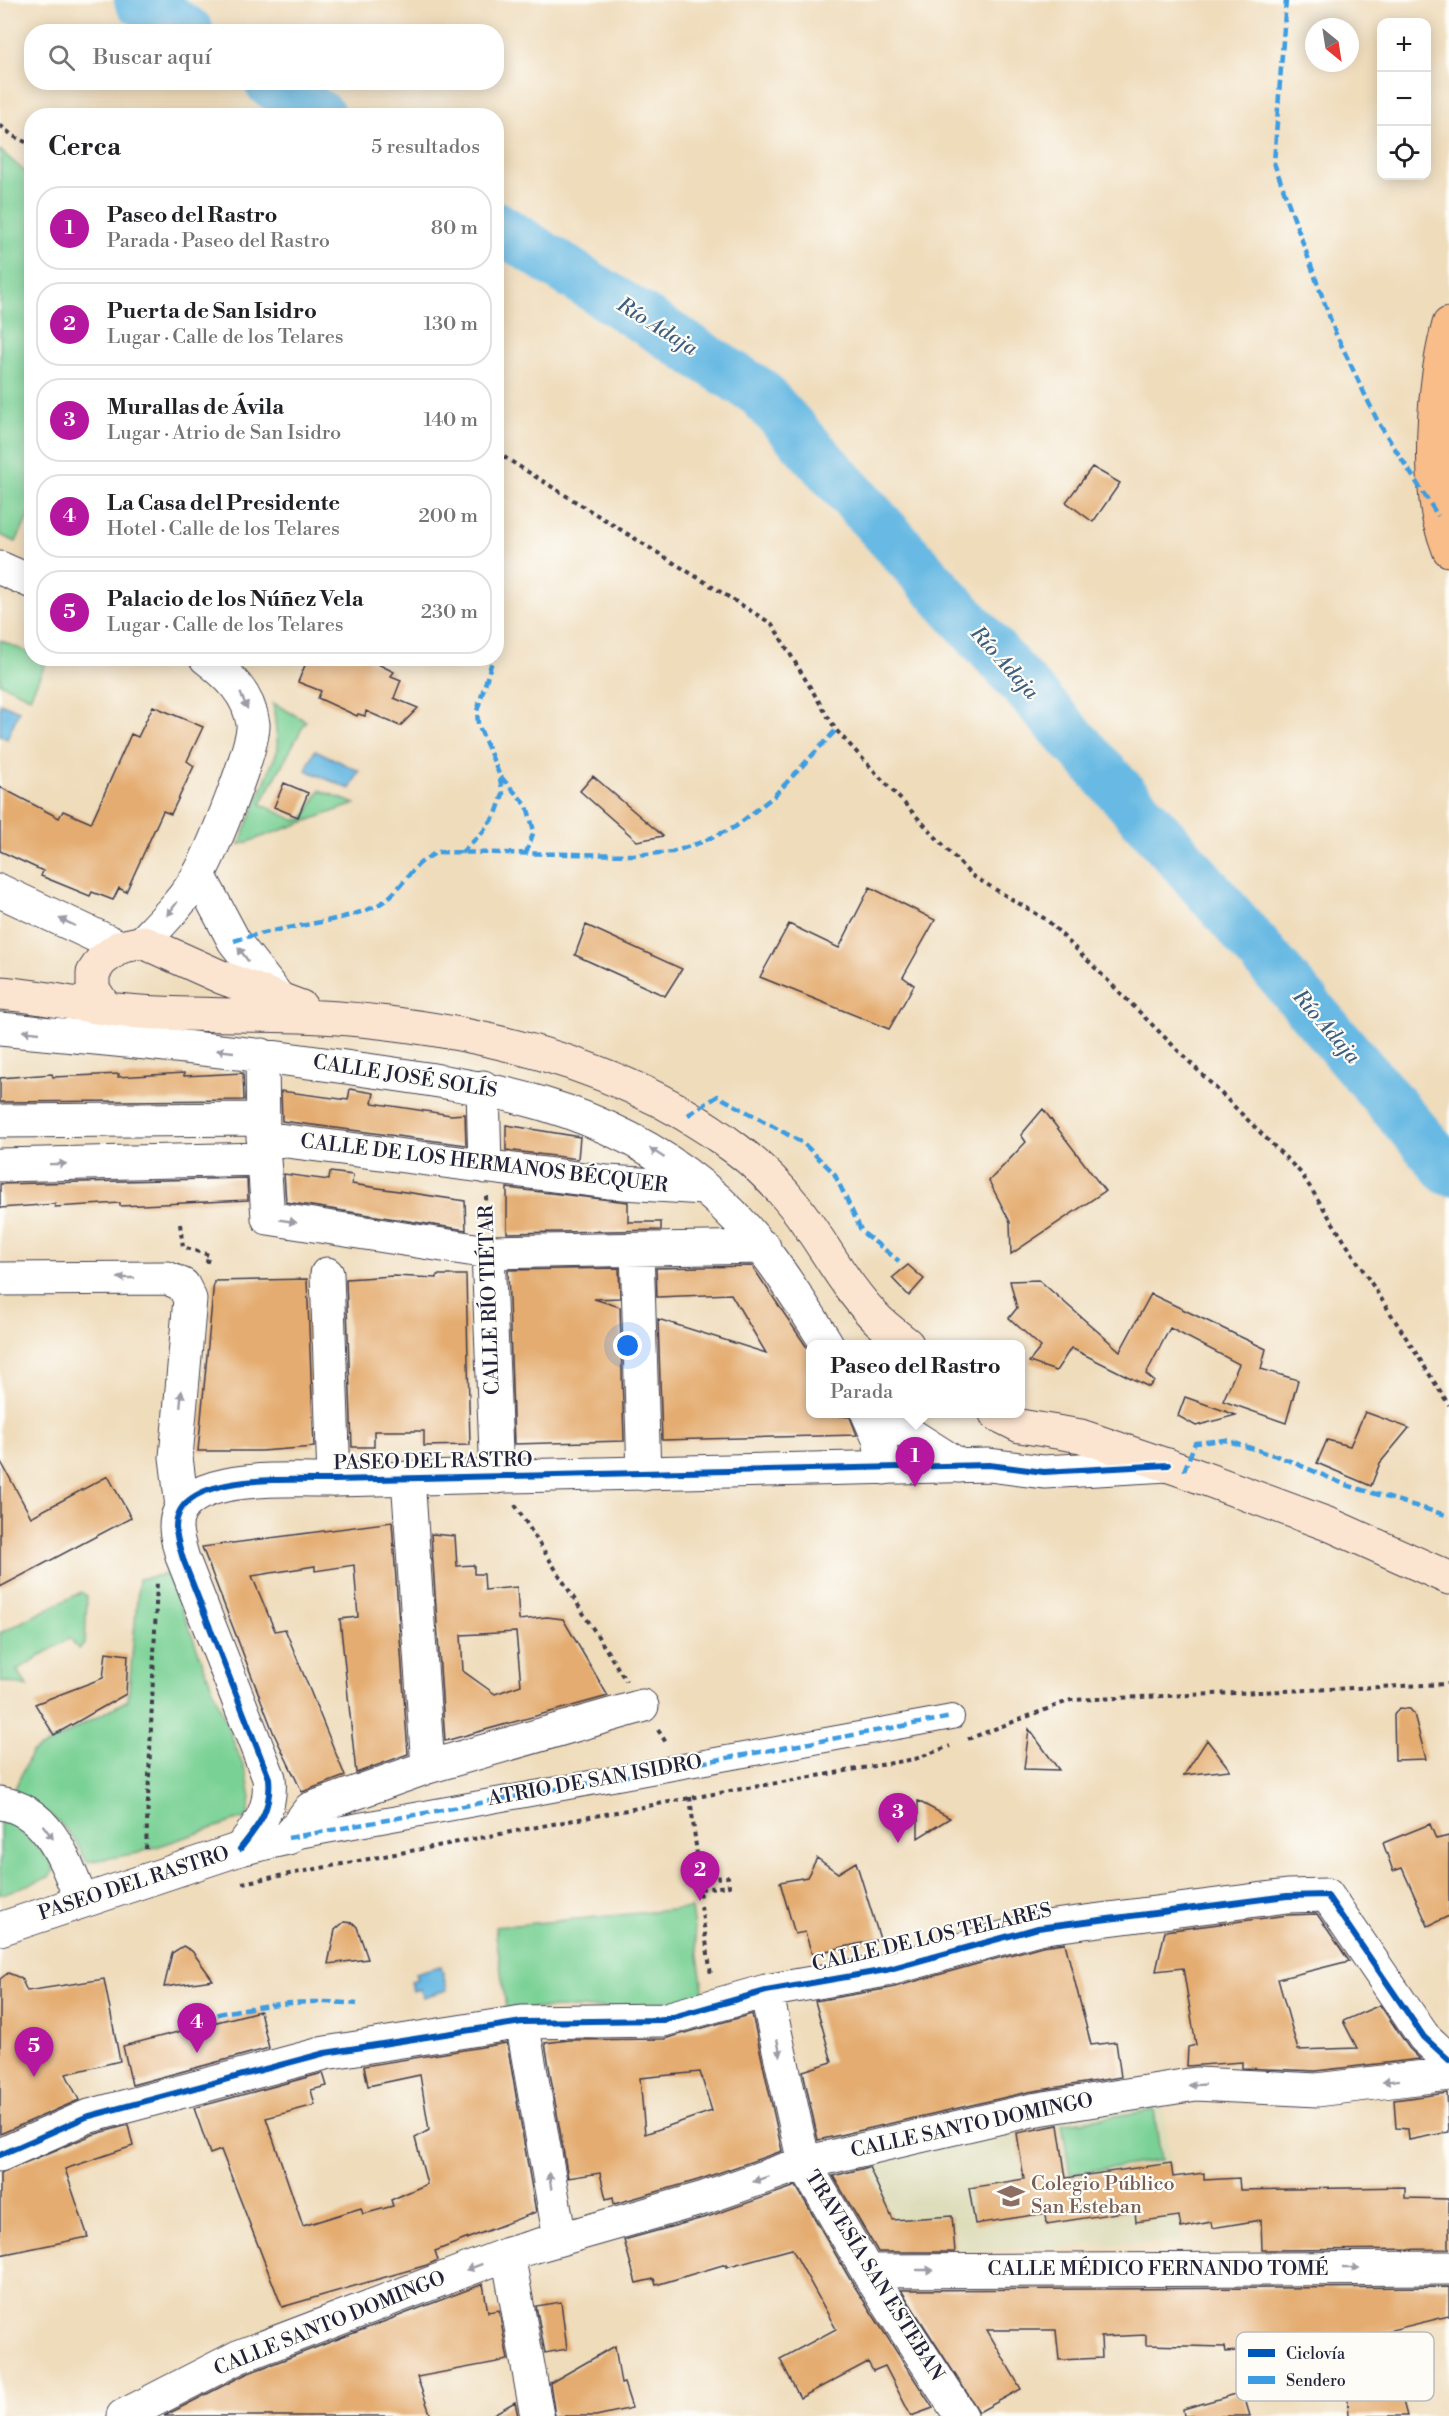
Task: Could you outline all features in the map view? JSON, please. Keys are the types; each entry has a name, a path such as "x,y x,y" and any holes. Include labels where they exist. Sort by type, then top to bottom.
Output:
{"highway":[{"path":"1449,324 1436,410 1434,463 1438,516 1449,550"}],"main road":[{"path":"105,1007 93,989 93,973 101,961 132,944 191,963 280,1000 337,1018"},
{"path":"183,1012 193,1001 195,990 195,975 191,963"},
{"path":"14,994 93,973"},
{"path":"14,994 127,1011 337,1018 418,1026 496,1042 570,1065 629,1087 688,1115 762,1171 796,1208 844,1277 878,1320 902,1340"},
{"path":"1020,1434 1081,1436 1168,1465 1333,1526 1449,1578"}],"street":[{"path":"0,568 24,578"},
{"path":"0,891 132,944 166,918 199,875 248,755 253,725 245,699 230,676 217,666"},
{"path":"199,875 234,941 280,1000"},
{"name":"CALLE JOSÉ SOLÍS","path":"0,1029 262,1055 483,1087 552,1106 640,1143 704,1188 764,1247 824,1340"},
{"path":"262,1055 263,1139 268,1218 488,1252 764,1247"},
{"path":"483,1087 485,1167"},
{"path":"0,1121 263,1139"},
{"name":"CALLE DE LOS HERMANOS BÉCQUER","path":"0,1165 263,1139 608,1182 704,1188"},
{"path":"637,1250 644,1474"},
{"name":"CALLE RÍO TIÉTAR","path":"488,1252 497,1477"},
{"path":"327,1274 334,1480"},
{"path":"0,1279 167,1278 193,1280 176,1457 182,1507"},
{"path":"870,1418 879,1439 884,1468"},
{"path":"887,1418 974,1466"},
{"name":"PASEO DEL RASTRO","path":"1020,1434 1168,1465"},
{"name":"PASEO DEL RASTRO","path":"0,1929 81,1900 240,1849 260,1823 270,1797 268,1778 183,1559 175,1527 182,1507 201,1492 229,1483 974,1466 1020,1434 1081,1436"},
{"path":"408,1478 428,1767"},
{"path":"288,1838 310,1809 428,1767 642,1706"},
{"name":"ATRIO DE SAN ISIDRO","path":"240,1849 288,1838 952,1717"},
{"path":"0,1803 13,1804 32,1815 48,1831 61,1852 81,1900"},
{"name":"CALLE DE LOS TELARES","path":"0,2155 86,2117 325,2053 522,2022 663,2020 766,1991 886,1970 1038,1928 1287,1896 1327,1895 1424,2037 1449,2060"},
{"name":"TRAVESÍA SAN ESTEBAN","path":"766,1991 804,2163 867,2271 961,2416"},
{"path":"522,2022 560,2239"},
{"name":"CALLE SANTO DOMINGO","path":"123,2416 238,2357 508,2254 704,2198 804,2163 1032,2110 1196,2084 1317,2090 1449,2074"},
{"path":"508,2254 537,2416"},
{"name":"CALLE MÉDICO FERNANDO TOMÉ","path":"867,2271 1449,2268"}],"path":[{"path":"0,126 24,141"},
{"path":"504,457 772,624 836,730 971,875 1047,920 1301,1173 1449,1405"},
{"path":"180,1224 183,1247 209,1255 193,1280"},
{"path":"497,1477 642,1706"},
{"path":"146,1857 158,1568 183,1559"},
{"path":"240,1883 690,1798 915,1759 1071,1700 1449,1684"},
{"path":"690,1798 700,1879 728,1877 729,1886 699,1889 700,1897"},
{"path":"701,1906 716,2006"}],"shaded area":[{"name":"Colegio Público San Esteban","path":"1162,2102 1183,2241 883,2255 872,2253 836,2177 868,2165 1015,2125"}],"green space":[{"path":"0,150 24,171 24,526 16,542 0,535"},
{"path":"0,640 24,651 24,666 45,666 30,697 0,683"},
{"path":"273,703 306,721 261,804 294,820 304,819 320,790 355,804 239,845 278,749"},
{"path":"168,1574 247,1776 251,1798 247,1817 138,1853 87,1862 72,1837 57,1820 13,1793 31,1753 128,1700 139,1579"},
{"path":"81,1592 87,1596 85,1644 78,1649 70,1638 17,1670 28,1687 0,1681 0,1633"},
{"path":"0,1820 14,1823 51,1861 54,1870 49,1877 0,1895"},
{"path":"691,1908 704,1996 649,2007 506,2009 495,1927"},
{"path":"1154,2110 1161,2160 1070,2174 1062,2124"}],"water":[{"path":"0,703 19,711 7,739 0,735"},
{"path":"315,750 359,771 350,789 306,770"},
{"path":"441,1966 447,1990 423,1997 421,1989 413,1991 411,1981 417,1979 415,1973"}],"building":[{"path":"1092,467 1120,483 1093,522 1066,502"},
{"path":"305,666 382,666 394,672 391,676 401,680 394,698 418,708 400,726 366,711 365,716 358,714 357,716 318,698 321,691 298,682"},
{"path":"153,706 203,727 187,761 194,766 171,814 163,811 126,892 119,888 113,900 92,892 90,896 41,876 43,871 0,851 0,787 59,818 63,811 91,823 131,734 138,737"},
{"path":"593,776 663,836 637,841 580,791"},
{"path":"284,783 308,793 298,817 274,807"},
{"path":"870,887 935,920 903,977 914,985 889,1029 760,977 789,924 839,948"},
{"path":"586,925 682,969 665,996 575,955"},
{"path":"184,1073 184,1076 243,1073 244,1100 0,1102 0,1078 52,1074 53,1077 119,1074 118,1077"},
{"path":"350,1089 374,1093 372,1103 451,1115 465,1114 466,1145 282,1121 281,1091 348,1100"},
{"path":"1043,1109 1105,1191 1011,1254 1010,1222 989,1181 1026,1142 1021,1135"},
{"path":"506,1125 580,1137 578,1159 506,1150"},
{"path":"330,1172 353,1175 352,1184 465,1201 466,1230 286,1202 284,1174 329,1180"},
{"path":"247,1178 248,1200 120,1206 120,1203 55,1207 55,1204 0,1208 0,1184"},
{"path":"507,1188 628,1202 628,1222 661,1222 661,1230 507,1233"},
{"path":"908,1265 924,1279 909,1296 892,1278"},
{"path":"752,1266 806,1346 806,1418 850,1418 857,1435 662,1440 658,1319 766,1353 731,1294 657,1297 656,1268"},
{"path":"619,1268 620,1298 594,1299 620,1307 624,1441 514,1444 508,1270"},
{"path":"437,1275 466,1275 470,1445 424,1446 424,1431 374,1431 374,1447 352,1447 346,1279 393,1276 437,1278"},
{"path":"307,1279 314,1447 261,1451 198,1451 214,1281"},
{"path":"1039,1280 1120,1351 1151,1294 1266,1349 1261,1369 1298,1380 1286,1423 1223,1401 1239,1364 1170,1328 1146,1374 1154,1381 1149,1387 1071,1348 1056,1371 1029,1362 1041,1347 1009,1318 1017,1308 1010,1281"},
{"path":"1185,1397 1236,1415 1196,1426 1178,1416"},
{"path":"1365,1412 1409,1428 1380,1463 1371,1486 1317,1463 1327,1440 1350,1446"},
{"path":"0,1460 31,1517 108,1476 131,1518 0,1587"},
{"path":"392,1522 408,1754 356,1773 340,1619 358,1617 354,1565 315,1571 315,1566 252,1576 275,1631 285,1629 345,1776 302,1792 274,1734 202,1547"},
{"path":"431,1534 455,1536 457,1566 474,1565 474,1574 484,1574 485,1590 517,1587 519,1620 547,1617 563,1619 608,1696 445,1741","holes":["516,1632 521,1685 495,1694 463,1671 461,1635"]},
{"path":"106,1652 128,1655 126,1694 54,1735 35,1704 103,1678"},
{"path":"1399,1708 1410,1709 1414,1714 1426,1759 1395,1760 1394,1715"},
{"path":"1029,1729 1059,1770 1024,1769"},
{"path":"1207,1740 1230,1770 1184,1775"},
{"path":"918,1801 950,1818 918,1838"},
{"path":"1430,1824 1436,1839 1449,1836 1449,1916 1428,1926 1402,1868 1393,1871 1383,1843"},
{"path":"817,1858 838,1873 856,1862 880,1939 812,1954 805,1932 795,1934 780,1882 807,1877"},
{"path":"1317,1914 1349,1961 1278,1979 1298,2050 1357,2048 1343,2021 1380,2005 1409,2048 1420,2059 1316,2071 1242,2068 1242,2062 1187,2066 1188,2047 1196,2045 1183,1968 1156,1971 1165,1931 1288,1915"},
{"path":"344,1922 353,1923 357,1927 368,1959 328,1964 335,1930"},
{"path":"1065,1943 1091,2045 1116,2042 1121,2077 1028,2092 818,2140 803,2071 832,2062 815,2001 891,1988 1042,1946"},
{"path":"183,1946 192,1951 213,1980 164,1987 172,1953"},
{"path":"8,1973 21,1978 27,1991 104,1979 120,2061 66,2074 79,2100 0,2134 0,1979"},
{"path":"260,2011 269,2048 132,2085 123,2046"},
{"path":"752,2014 782,2151 698,2180 614,2204 613,2197 606,2199 600,2173 568,2178 545,2043 569,2040 664,2039","holes":["700,2072 712,2111 645,2134 640,2078"]},
{"path":"507,2043 536,2212 435,2251 438,2260 427,2265 282,2307 221,2150 210,2154 194,2108 323,2073 327,2086 311,2090 315,2105 266,2118 303,2226 361,2208 363,2214 393,2206 391,2200 427,2184 415,2138 429,2130 420,2075 368,2086 364,2066"},
{"path":"1447,2093 1449,2132 1409,2140 1408,2129 1396,2128 1394,2100"},
{"path":"128,2125 133,2146 65,2169 88,2237 0,2255 0,2173 92,2135"},
{"path":"1058,2125 1066,2178 1171,2163 1173,2177 1204,2173 1204,2180 1239,2178 1240,2190 1405,2187 1405,2198 1449,2199 1449,2249 1262,2250 1261,2220 1212,2228 1211,2222 1181,2228 1179,2216 1136,2222 1135,2210 1047,2224 1046,2213 975,2224 969,2188 1024,2179 1017,2133"},
{"path":"869,2167 893,2220 952,2216 955,2252 878,2252 833,2176"},
{"path":"796,2186 851,2281 933,2408 911,2416 885,2366 873,2371 868,2362 800,2398 780,2359 836,2329 792,2249 726,2267 726,2264 656,2285 654,2279 636,2283 624,2240 710,2216"},
{"path":"483,2284 488,2312 499,2310 508,2360 417,2377 431,2416 164,2416 246,2374"},
{"path":"1449,2287 1449,2316 1383,2332 1236,2332 1236,2351 1226,2352 1225,2347 1146,2345 1146,2335 1101,2337 1102,2358 1059,2360 1056,2330 987,2330 1021,2389 979,2412 901,2290"},
{"path":"561,2302 567,2349 545,2353 536,2306"},
{"path":"615,2346 621,2384 624,2383 632,2408 596,2416 555,2416 550,2383"},
{"path":"1236,2394 1236,2401 1246,2401 1250,2416 1184,2416 1183,2409"},
{"path":"1348,2401 1403,2401 1407,2416 1349,2416"},
{"path":"515,2402 518,2416 490,2416"}],"waterway":[{"name":"Río Adaja","path":"139,0 176,24"},
{"name":"Río Adaja","path":"281,90 309,108"},
{"name":"Río Adaja","path":"504,231 759,392 1174,851 1449,1171"}],"marked path":[{"path":"1286,0 1274,163 1335,332 1378,422 1438,516"},
{"path":"461,853 482,833 496,814 503,794 499,774 478,724 477,711 491,666"},
{"path":"234,941 345,917 378,905 395,892 420,863 437,852 634,855 672,852 702,842 735,827 774,796 836,730"},
{"path":"501,777 527,806 534,831 526,853"},
{"path":"688,1115 718,1096 803,1143 834,1173 862,1232 899,1261"},
{"path":"1184,1471 1195,1443 1225,1440 1283,1458 1346,1485 1449,1516"},
{"path":"288,1838 952,1717"},
{"path":"177,2023 244,2009 288,2003 357,2004"}],"cycle path":[{"path":"240,1849 263,1817 268,1799 269,1778 183,1559 176,1527 181,1509 195,1496 216,1487 267,1480 989,1465 1044,1472 1168,1465"},
{"path":"0,2155 86,2117 325,2053 522,2022 663,2020 766,1991 886,1970 1038,1928 1287,1896 1327,1895 1424,2037 1449,2060"}],"place":[{"name":"Paseo del Rastro","path":"915,1487"},
{"name":"Murallas de Ávila","path":"898,1843"},
{"name":"Puerta de San Isidro","path":"700,1901"},
{"name":"La Casa del Presidente","path":"197,2053"},
{"name":"Palacio de los Núñez Vela","path":"34,2077"},
{"name":"Colegio Público San Esteban","path":"1011,2196"}]}
